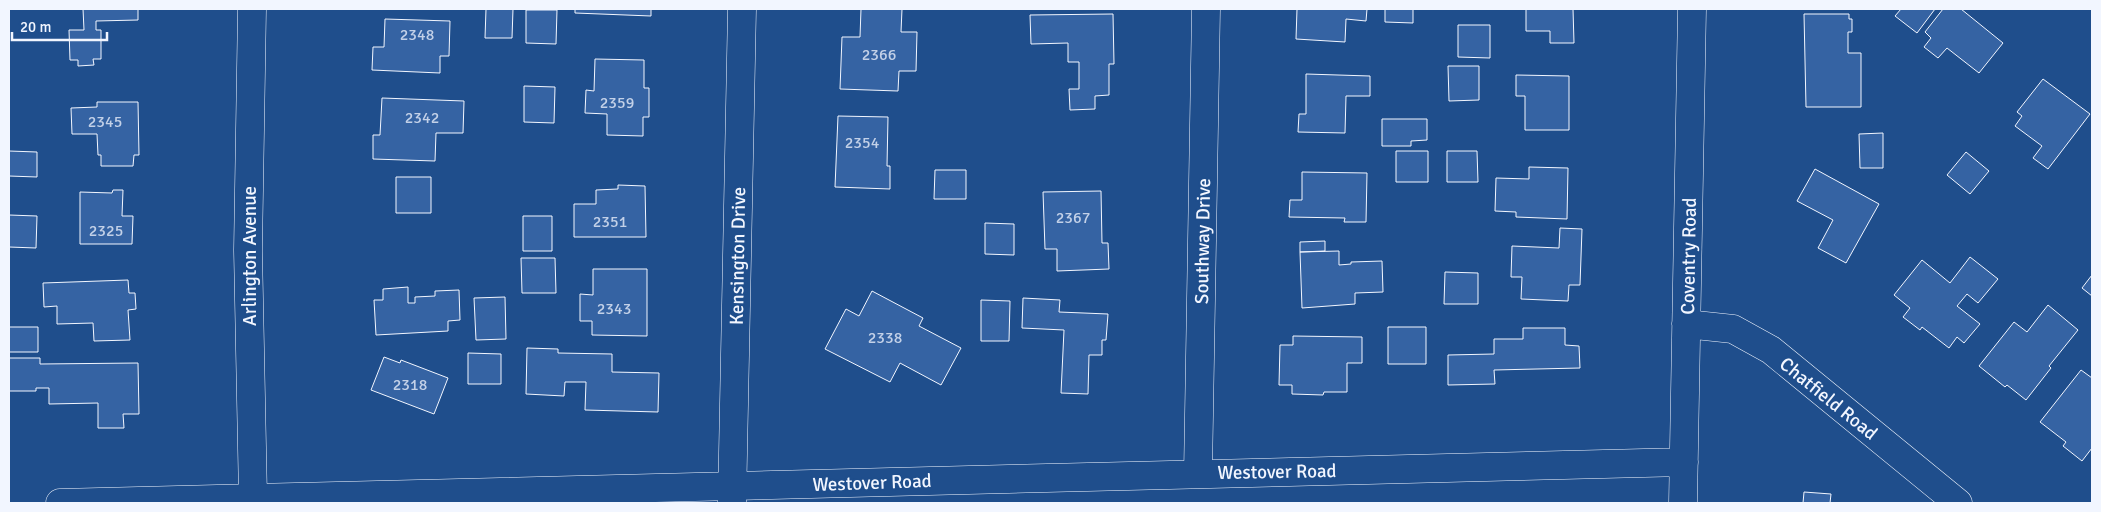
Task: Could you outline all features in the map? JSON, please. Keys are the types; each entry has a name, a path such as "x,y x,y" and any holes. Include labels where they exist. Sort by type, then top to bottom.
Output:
{"street":[{"name":"Arlington Avenue","path":"252,9 248,250 254,501"},
{"name":"Kensington Drive","path":"732,494 742,9"},
{"name":"Southway Drive","path":"1198,473 1206,9"},
{"name":"Coventry Road","path":"1683,503 1692,9"},
{"name":"Chatfield Road","path":"1686,324 1733,329 1771,350 1958,503"},
{"name":"Westover Road","path":"60,503 732,494 1198,473 1684,462"}],"building":[{"path":"83,9 138,9 138,20 96,21 96,30 101,30 101,59 93,59 94,65 78,66 78,60 70,60 69,30 84,30"},
{"path":"486,9 513,9 512,38 485,38"},
{"path":"575,9 651,9 651,16 575,13"},
{"path":"861,9 902,9 901,32 917,32 916,71 899,71 898,91 840,89 842,37 860,37"},
{"path":"1297,9 1367,9 1366,21 1346,19 1345,42 1296,39"},
{"path":"1385,9 1413,9 1413,23 1385,22"},
{"path":"1526,9 1573,9 1574,43 1550,43 1550,31 1526,31"},
{"path":"1901,9 1935,9 1917,33 1895,16"},
{"path":"1943,9 1961,9 2003,43 1979,73 1947,48 1938,58 1924,47 1931,38 1925,32"},
{"path":"526,10 557,10 556,44 526,43"},
{"path":"1113,14 1114,64 1109,64 1109,95 1095,96 1095,109 1070,110 1069,89 1079,89 1079,62 1068,62 1068,43 1031,44 1030,15"},
{"path":"1804,14 1849,14 1849,19 1852,19 1852,32 1848,32 1848,53 1861,53 1861,107 1806,107"},
{"path":"385,19 450,21 449,56 440,56 440,73 372,70 373,47 384,47"},
{"path":"1458,25 1490,25 1490,58 1458,57"},
{"path":"595,59 644,60 644,88 649,88 649,117 643,117 643,136 607,135 607,114 585,113 586,90 594,91"},
{"path":"1448,66 1479,66 1479,100 1449,101"},
{"path":"1306,74 1370,76 1370,96 1346,96 1345,133 1298,132 1299,114 1306,114"},
{"path":"1516,75 1569,76 1569,130 1525,130 1525,96 1516,96"},
{"path":"2043,79 2090,114 2048,169 2033,158 2042,146 2015,126 2022,116 2017,112"},
{"path":"524,86 555,87 554,123 524,122"},
{"path":"382,98 464,101 463,133 436,133 435,161 373,159 373,135 380,135"},
{"path":"97,102 138,102 139,155 134,155 133,166 101,166 101,155 98,155 97,134 72,134 71,108 97,107"},
{"path":"838,116 888,117 887,166 890,166 890,189 835,187"},
{"path":"1382,119 1427,119 1427,140 1411,141 1411,146 1382,146"},
{"path":"1883,133 1883,168 1860,168 1859,134"},
{"path":"9,151 37,152 37,177 9,176"},
{"path":"1396,151 1428,151 1428,182 1396,182"},
{"path":"1447,151 1477,151 1478,182 1447,182"},
{"path":"1966,152 1989,171 1970,194 1947,175"},
{"path":"1529,167 1568,168 1567,219 1516,217 1516,212 1495,211 1496,178 1529,179"},
{"path":"1815,169 1879,204 1846,263 1818,248 1833,220 1797,201"},
{"path":"935,170 966,170 966,199 934,199"},
{"path":"1302,172 1367,173 1366,222 1344,222 1345,218 1289,217 1290,200 1302,200"},
{"path":"396,177 431,177 431,213 396,213"},
{"path":"618,185 645,186 646,237 574,237 574,204 596,204 596,190 618,189"},
{"path":"113,190 123,190 122,216 133,216 132,244 80,244 80,192 112,193"},
{"path":"1101,191 1102,243 1108,243 1109,269 1057,271 1057,249 1045,249 1043,192"},
{"path":"9,215 37,216 36,248 9,247"},
{"path":"523,216 552,216 552,251 523,251"},
{"path":"985,223 1014,224 1014,255 985,254"},
{"path":"1560,228 1582,229 1580,285 1569,285 1568,301 1521,299 1522,277 1511,277 1512,246 1559,248"},
{"path":"1325,241 1325,251 1300,252 1300,242"},
{"path":"1339,251 1339,265 1351,264 1351,262 1382,261 1383,292 1355,293 1355,304 1302,308 1300,252"},
{"path":"1970,257 1998,279 1978,303 1967,294 1957,306 1980,324 1964,343 1957,337 1949,348 1922,327 1920,330 1903,317 1910,308 1894,295 1922,260 1950,283"},
{"path":"521,258 555,258 556,293 522,293"},
{"path":"593,269 647,269 647,336 592,335 592,321 580,321 580,294 593,295"},
{"path":"1445,272 1478,273 1478,304 1444,304"},
{"path":"2092,275 2092,296 2082,288"},
{"path":"128,280 129,293 135,293 136,309 128,310 130,340 94,341 93,323 57,324 57,306 44,307 43,283"},
{"path":"408,287 408,303 415,303 415,297 435,296 435,291 459,290 460,320 448,321 448,331 376,335 374,300 383,300 383,289"},
{"path":"872,291 923,318 919,326 961,348 941,385 900,363 890,382 825,349 846,309 859,316"},
{"path":"505,297 506,339 476,340 474,298"},
{"path":"1023,298 1060,300 1059,312 1108,314 1106,340 1102,340 1102,355 1089,355 1088,394 1061,393 1064,330 1022,328"},
{"path":"981,300 1010,301 1009,341 981,341"},
{"path":"2048,305 2078,330 2049,366 2051,368 2026,400 2007,385 2005,387 1979,366 2014,322 2027,332"},
{"path":"9,327 38,327 38,352 9,352"},
{"path":"1388,327 1426,327 1426,364 1388,364"},
{"path":"1523,328 1565,328 1565,345 1579,346 1580,368 1494,370 1495,384 1448,385 1448,355 1494,354 1494,339 1523,339"},
{"path":"1293,336 1362,337 1362,363 1347,363 1347,392 1324,392 1323,395 1292,394 1292,385 1279,385 1280,345 1293,345"},
{"path":"527,348 558,349 558,353 612,354 612,372 659,373 658,412 585,410 586,382 565,382 564,396 526,394"},
{"path":"468,353 501,354 501,384 468,384"},
{"path":"384,357 400,363 401,360 448,378 434,414 371,390"},
{"path":"9,358 40,358 40,364 138,363 139,414 123,414 124,428 98,428 98,403 49,404 49,388 36,388 36,391 9,391"},
{"path":"2081,370 2092,378 2092,448 2082,461 2063,446 2066,442 2040,422"},
{"path":"1804,492 1831,494 1830,503 1803,503"}]}
